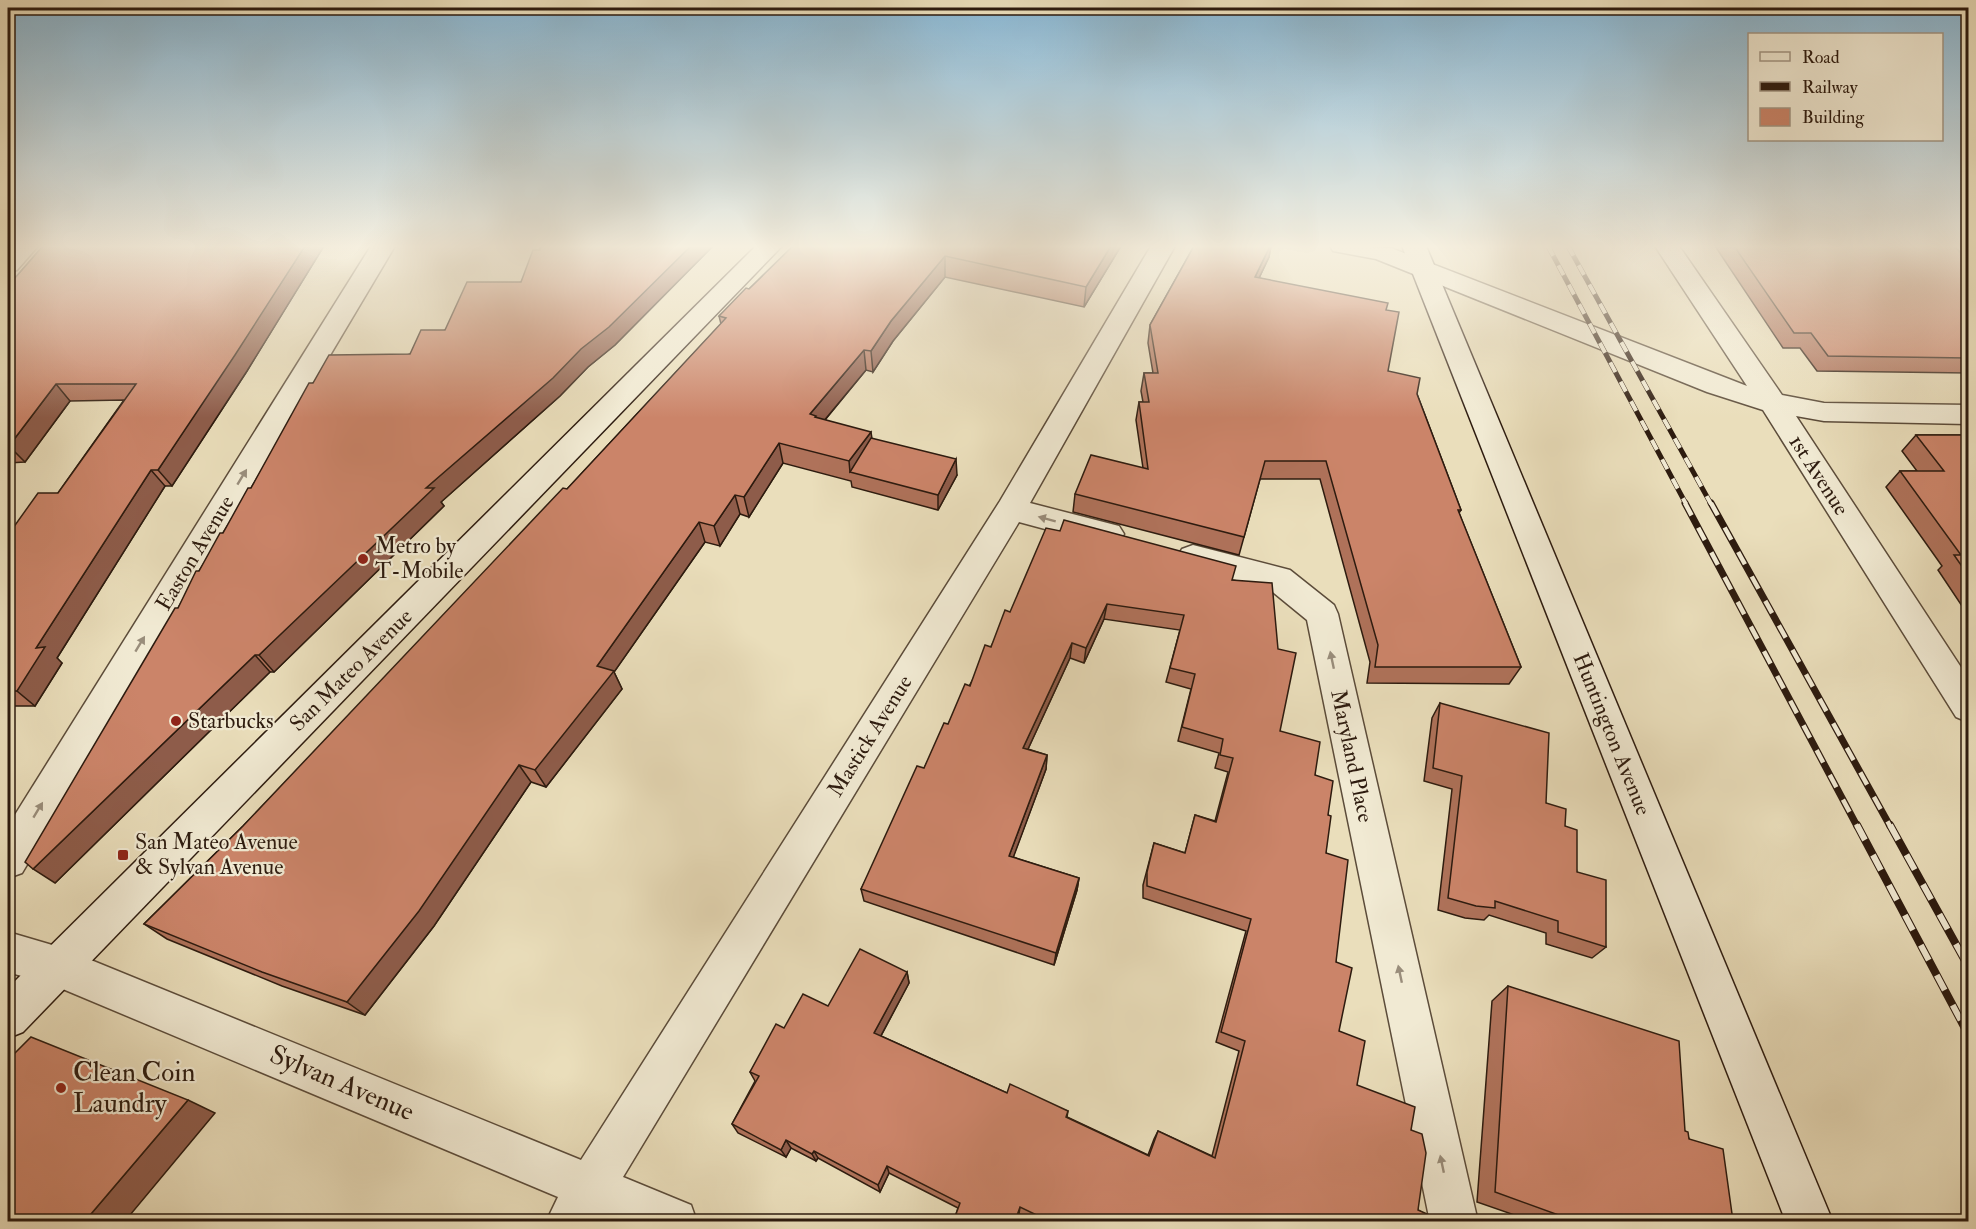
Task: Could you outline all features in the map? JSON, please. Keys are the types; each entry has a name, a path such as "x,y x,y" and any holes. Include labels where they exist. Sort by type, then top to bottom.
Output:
{"street":[{"name":"Easton Avenue","path":"8,860 348,303"},
{"name":"San Mateo Avenue","path":"8,1017 713,303"},
{"name":"Mastick Avenue","path":"580,1204 1011,509 1130,303"},
{"name":"Huntington Avenue","path":"1438,303 1810,1221"},
{"path":"1520,303 1605,342 1717,386 1773,403 1824,412 1968,414"},
{"name":"1st Avenue","path":"1706,303 1773,403 1968,707"},
{"name":"Maryland Place","path":"1011,509 1279,579 1322,614 1454,1221"},
{"name":"Sylvan Avenue","path":"8,952 59,967 580,1204 674,1221"}],"building":[{"path":"8,303 268,303 158,470 151,470 36,648 45,647 17,691 8,691 8,535 38,493 58,493 136,384 56,384 8,446"},
{"path":"457,303 633,303 609,327 581,349 553,378 426,488 434,488 259,655 255,655 33,869 25,862 175,608 178,608 196,571 199,571 220,533 223,533 248,488 251,488 309,383 313,383 329,355 410,354 421,330 445,330"},
{"path":"731,303 906,303 871,351 864,350 810,414 871,432 849,461 779,443 744,497 735,495 714,526 699,522 597,666 614,671 535,770 519,765 419,911 347,1002 262,972 144,924 243,826 563,488 567,489 726,318 719,316"},
{"path":"1162,303 1388,303 1386,310 1399,312 1388,371 1420,378 1417,394 1461,510 1458,510 1521,667 1375,667 1378,645 1326,461 1265,461 1244,537 1075,494 1091,455 1148,469 1139,402 1149,402 1144,373 1158,373 1150,325"},
{"path":"1774,303 1968,303 1968,358 1828,356 1811,333 1794,333"},
{"path":"1916,435 1968,435 1968,575 1954,555 1961,555 1900,471 1944,471"},
{"path":"871,438 956,459 938,495 850,472"},
{"path":"1064,520 1236,566 1232,580 1272,583 1278,649 1296,653 1280,731 1320,742 1315,775 1333,781 1326,853 1348,860 1336,962 1352,968 1339,1031 1365,1041 1357,1085 1415,1107 1411,1130 1422,1134 1426,1153 1418,1210 1436,1218 1436,1221 1049,1221 1020,1207 1015,1221 971,1221 956,1214 960,1203 887,1166 878,1185 814,1151 812,1154 786,1140 781,1150 732,1124 759,1076 750,1072 776,1024 784,1028 803,994 828,1006 860,949 907,972 874,1033 1007,1093 1010,1084 1068,1111 1066,1117 1149,1156 1158,1131 1215,1158 1245,1041 1221,1032 1251,919 1147,886 1147,872 1154,843 1185,853 1195,815 1216,822 1233,758 1220,755 1223,739 1182,727 1195,674 1170,668 1184,615 1107,604 1086,648 1072,643 1023,748 1047,755 1009,856 1079,878 1056,953 861,889 917,766 924,768 944,723 948,724 965,684 970,686 985,645 991,647 1005,610 1010,612 1046,528 1060,531"},
{"path":"1440,703 1549,733 1546,803 1566,809 1565,826 1577,830 1577,872 1606,880 1606,947 1558,932 1558,921 1495,901 1495,908 1476,906 1448,898 1462,776 1433,768"},
{"path":"1508,986 1679,1041 1685,1131 1688,1132 1689,1139 1723,1149 1733,1221 1575,1221 1495,1192"},
{"path":"31,1037 188,1100 85,1221 8,1221 8,1060"}],"railway":[{"path":"1579,303 1686,504"},
{"path":"1600,303 1711,504"},
{"path":"1685,503 1857,826"},
{"path":"1711,503 1890,826"},
{"path":"1857,825 1968,1034"},
{"path":"1890,825 1968,966"}],"place":[{"name":"Metro by T-Mobile","path":"363,559"},
{"name":"Starbucks","path":"176,721"},
{"name":"San Mateo Avenue & Sylvan Avenue","path":"123,855"},
{"name":"Clean Coin Laundry","path":"61,1088"}]}
